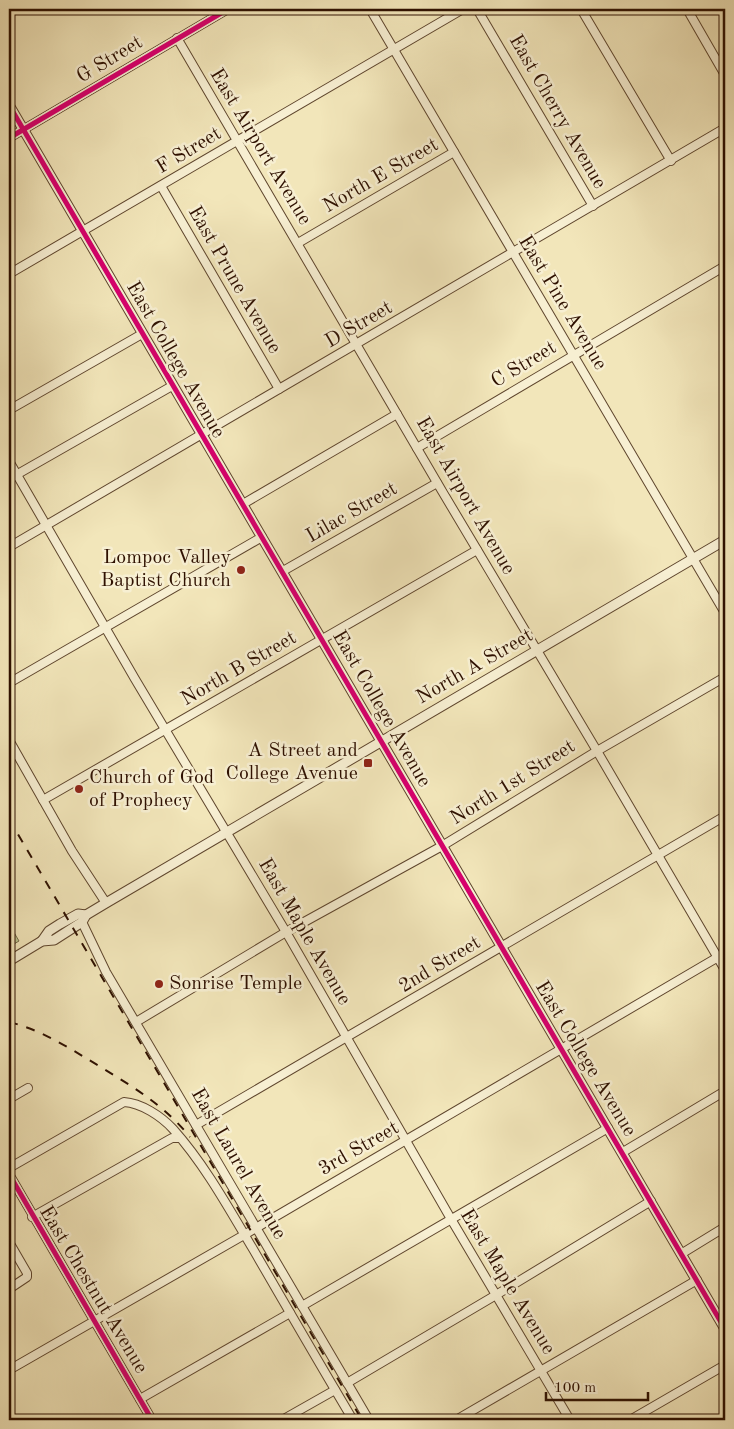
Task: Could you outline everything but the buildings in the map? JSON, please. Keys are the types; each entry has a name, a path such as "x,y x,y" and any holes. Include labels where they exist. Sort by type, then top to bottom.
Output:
{"street":[{"name":"G Street","path":"9,138 228,9"},
{"name":"East Pine Avenue","path":"370,9 725,614"},
{"name":"F Street","path":"9,274 463,9"},
{"name":"East Cherry Avenue","path":"477,9 593,206"},
{"path":"581,9 671,161"},
{"path":"687,9 725,74"},
{"name":"East Airport Avenue","path":"177,38 416,448 725,970"},
{"name":"East College Avenue","path":"9,106 172,386 283,571 725,1329"},
{"name":"D Street","path":"9,547 725,128"},
{"name":"North E Street","path":"298,243 454,152"},
{"name":"East Prune Avenue","path":"162,186 279,389"},
{"name":"C Street","path":"416,448 725,266"},
{"path":"9,410 142,334"},
{"path":"12,477 172,386"},
{"path":"243,504 397,414"},
{"name":"East Maple Avenue","path":"9,462 12,477 46,527 286,932 451,1220 570,1420"},
{"name":"Lilac Street","path":"283,571 437,483"},
{"path":"9,683 262,537"},
{"name":"North A Street","path":"9,961 42,941 49,931 63,922 78,914 84,918 106,903 725,540"},
{"name":"North B Street","path":"44,800 477,550"},
{"name":"North 1st Street","path":"136,1022 286,932 442,846 597,751 725,677"},
{"path":"9,740 72,850 106,903"},
{"name":"2nd Street","path":"196,1125 725,816"},
{"name":"East Laurel Avenue","path":"84,918 102,963 369,1420"},
{"name":"3rd Street","path":"9,1370 562,1050 725,953"},
{"path":"9,1099 28,1088"},
{"path":"623,1152 725,1091"},
{"name":"East Laurel Avenue","path":"9,1168 124,1102 132,1102 140,1106 171,1127 200,1162 353,1420"},
{"path":"302,1306 608,1128"},
{"path":"32,1216 172,1138 180,1138"},
{"name":"East Chestnut Avenue","path":"9,1174 152,1420"},
{"path":"347,1382 651,1201"},
{"path":"681,1254 725,1227"},
{"path":"9,1242 27,1273 27,1277 9,1289"},
{"path":"456,1420 697,1280"},
{"path":"140,1399 290,1313"},
{"path":"630,1420 725,1365"},
{"path":"282,1420 335,1390"}],"green space":[{"path":"9,924 19,941 9,947"}],"railway":[{"path":"9,819 362,1420"},
{"path":"9,1022 21,1025 55,1040 124,1081 159,1106 190,1137"}],"cycle path":[{"path":"9,138 228,9"},
{"path":"9,105 725,1329"},
{"path":"9,1174 152,1420"}],"place":[{"name":"Lompoc Valley Baptist Church","path":"241,570"},
{"name":"A Street and College Avenue","path":"368,763"},
{"name":"Church of God of Prophecy","path":"79,789"},
{"name":"Sonrise Temple","path":"159,984"}]}
